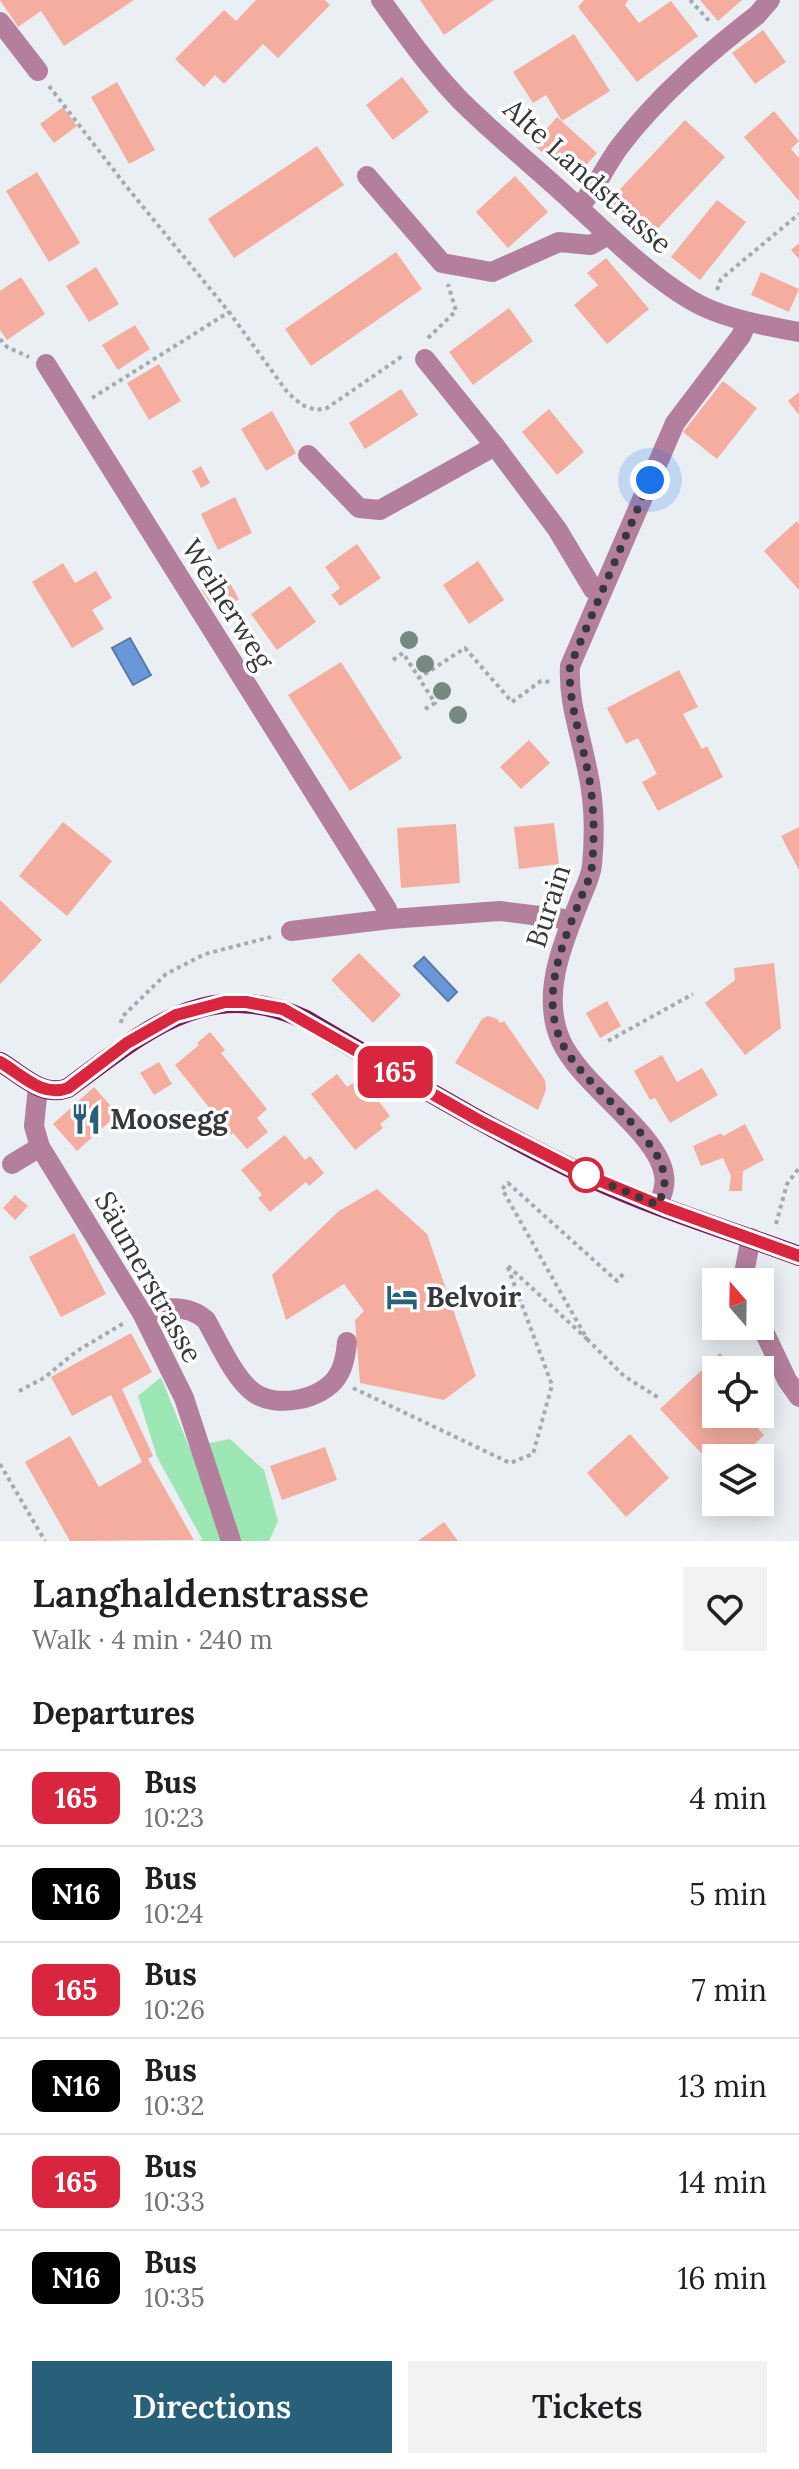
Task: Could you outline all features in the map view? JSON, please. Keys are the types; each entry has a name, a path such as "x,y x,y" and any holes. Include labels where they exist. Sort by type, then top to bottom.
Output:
{"main road":[{"path":"0,1062 38,1087 59,1092 127,1043 176,1015 225,1002 283,1009 480,1121 591,1177 799,1256"}],"street":[{"name":"Alte Landstrasse","path":"381,0 418,53 461,101 608,235 690,300 747,322 799,332"},
{"path":"579,207 588,198 618,148 665,94 757,15 770,0"},
{"path":"0,22 38,71"},
{"path":"367,176 442,263 492,272 559,242 591,245 608,235"},
{"name":"Burain","path":"658,1205 665,1179 651,1144 576,1065 562,1043 555,1023 553,984 592,868 593,812 588,772 569,690 570,666 675,423 741,336 747,322"},
{"path":"420,350 557,529 593,589 600,594"},
{"name":"Weiherweg","path":"46,364 387,909 390,919"},
{"path":"308,455 359,508 380,510 495,446"},
{"path":"291,931 390,919 500,911 572,920"},
{"name":"Säumerstrasse","path":"38,1087 34,1126 40,1147 142,1313 184,1398 231,1541"},
{"path":"12,1164 40,1147"},
{"path":"745,1268 751,1238"},
{"path":"142,1313 157,1309 198,1312 242,1380 254,1393 272,1401 317,1393 336,1379 345,1360 347,1342"},
{"path":"768,1340 787,1380 799,1397"}],"path":[{"path":"690,0 726,39"},
{"path":"38,71 126,186 229,312 288,393 302,405 316,410 327,408 420,350 456,311 442,263"},
{"path":"714,296 721,279 799,214"},
{"path":"74,410 229,312"},
{"path":"0,339 7,347 46,364"},
{"path":"419,678 465,648 512,702 539,683"},
{"path":"393,660 403,653 435,703 425,709"},
{"path":"122,1017 166,974 205,954 291,931"},
{"path":"608,1041 693,994"},
{"path":"774,1230 787,1184 799,1168"},
{"path":"587,1339 502,1189 508,1183 617,1281 625,1272"},
{"path":"336,1379 510,1463 533,1454 552,1385 507,1265 624,1376 659,1398"},
{"path":"19,1391 44,1378 77,1351 142,1313"},
{"path":"0,1464 45,1541"}],"green space":[{"path":"161,1377 189,1447 230,1439 264,1470 278,1521 269,1541 200,1541 202,1539 157,1457 138,1396"}],"water":[{"path":"130,638 151,675 133,685 112,648"},
{"path":"424,957 457,992 448,1001 414,966"}],"building":[{"path":"0,0 134,0 64,46 41,11 18,27"},
{"path":"256,0 325,0 330,5 278,58 263,44 224,84 215,75 204,87 175,59 224,10 236,21"},
{"path":"420,0 494,0 444,35"},
{"path":"584,0 628,0 625,5 639,23 671,1 698,36 637,82 578,7"},
{"path":"700,0 742,0 718,21"},
{"path":"763,30 786,62 755,84 732,53"},
{"path":"574,34 610,91 562,121 546,95 533,103 513,72"},
{"path":"402,77 429,112 393,140 366,105"},
{"path":"117,82 155,150 129,164 91,97"},
{"path":"63,107 77,126 54,143 40,124"},
{"path":"774,111 799,141 791,149 799,158 799,201 744,137"},
{"path":"557,117 597,153 573,180 533,144"},
{"path":"685,120 725,157 647,240 607,203"},
{"path":"317,146 344,185 234,258 208,219"},
{"path":"37,172 80,243 49,262 6,191"},
{"path":"515,176 548,212 508,248 476,212"},
{"path":"717,200 746,222 700,280 671,257"},
{"path":"799,243 799,259 791,250"},
{"path":"396,252 422,289 311,366 285,329"},
{"path":"606,258 649,309 607,344 574,305 598,285 587,273"},
{"path":"96,267 119,304 89,322 66,286"},
{"path":"761,272 799,289 789,312 751,295"},
{"path":"21,277 45,314 7,340 0,330 0,291"},
{"path":"509,308 533,341 473,385 449,352"},
{"path":"135,325 150,349 118,370 102,345"},
{"path":"159,364 181,401 149,420 127,383"},
{"path":"723,381 757,408 717,459 683,432"},
{"path":"401,389 418,415 365,449 349,423"},
{"path":"799,392 799,415 788,401"},
{"path":"549,409 584,452 557,475 522,432"},
{"path":"272,411 296,453 266,471 241,429"},
{"path":"201,466 210,483 201,488 192,471"},
{"path":"235,497 252,533 218,550 201,514"},
{"path":"797,521 799,524 799,590 764,551"},
{"path":"357,544 381,578 340,606 331,595 340,588 325,567"},
{"path":"478,561 504,600 469,624 443,585"},
{"path":"63,563 75,583 96,571 112,598 92,610 104,629 72,648 32,582"},
{"path":"226,576 239,599 221,612 214,601 210,603 202,590"},
{"path":"290,586 316,622 277,650 251,614"},
{"path":"341,662 402,758 350,791 288,695"},
{"path":"679,670 698,707 683,714 702,749 707,746 723,777 658,811 642,782 657,774 638,738 626,744 607,708"},
{"path":"529,740 550,763 521,789 500,767"},
{"path":"63,822 112,861 67,916 19,876"},
{"path":"554,823 559,864 519,869 514,827"},
{"path":"456,824 460,883 401,888 397,828"},
{"path":"799,827 799,870 781,836"},
{"path":"0,900 42,940 0,984"},
{"path":"359,953 401,995 373,1023 331,980"},
{"path":"774,963 781,1028 745,1055 705,1003 735,980 734,968"},
{"path":"607,1001 621,1026 600,1038 586,1013"},
{"path":"488,1016 500,1023 504,1021 545,1080 546,1090 538,1110 455,1063 482,1019"},
{"path":"210,1032 225,1050 221,1053 267,1109 257,1118 268,1132 247,1149 233,1133 231,1135 175,1065"},
{"path":"662,1055 677,1082 702,1068 718,1095 670,1123 655,1098 650,1100 634,1071"},
{"path":"159,1062 172,1084 154,1095 140,1073"},
{"path":"337,1074 347,1087 353,1083 367,1102 371,1098 374,1102 377,1099 390,1116 380,1124 383,1128 355,1150 311,1094"},
{"name":"Moosegg","path":"94,1087 118,1114 77,1151 53,1124"},
{"path":"745,1124 764,1160 743,1171 742,1191 729,1191 731,1176 723,1158 701,1166 693,1146 721,1133 723,1136"},
{"path":"285,1135 305,1160 310,1156 324,1173 309,1186 306,1182 270,1212 258,1198 262,1195 241,1170"},
{"name":"Belvoir","path":"377,1189 427,1234 476,1376 444,1400 360,1383 355,1320 364,1311 344,1284 286,1320 272,1275 339,1211"},
{"path":"15,1195 28,1206 15,1220 3,1208"},
{"path":"74,1233 106,1294 61,1317 29,1257"},
{"path":"131,1333 152,1372 122,1389 153,1456 148,1459 194,1540 70,1541 25,1462 70,1436 99,1487 142,1462 111,1395 72,1416 51,1377"},
{"path":"702,1370 702,1428 758,1428 764,1435 755,1444 702,1444 702,1454 660,1409"},
{"path":"630,1434 669,1478 626,1517 587,1473"},
{"path":"325,1447 337,1480 282,1500 270,1466"},
{"path":"444,1522 458,1541 418,1541"}],"bus line":[{"name":"165","path":"0,1062 38,1087 59,1092 127,1043 176,1015 225,1002 246,1002 283,1009 480,1121 586,1175 666,1208 799,1256"}],"place":[{"name":"Moosegg","path":"86,1119"},
{"name":"Belvoir","path":"402,1297"}],"route":[{"path":"586,1175 658,1205 664,1191 662,1166 651,1144 576,1065 562,1043 555,1023 553,984 592,868 593,812 588,772 569,690 570,666 650,480"}]}
